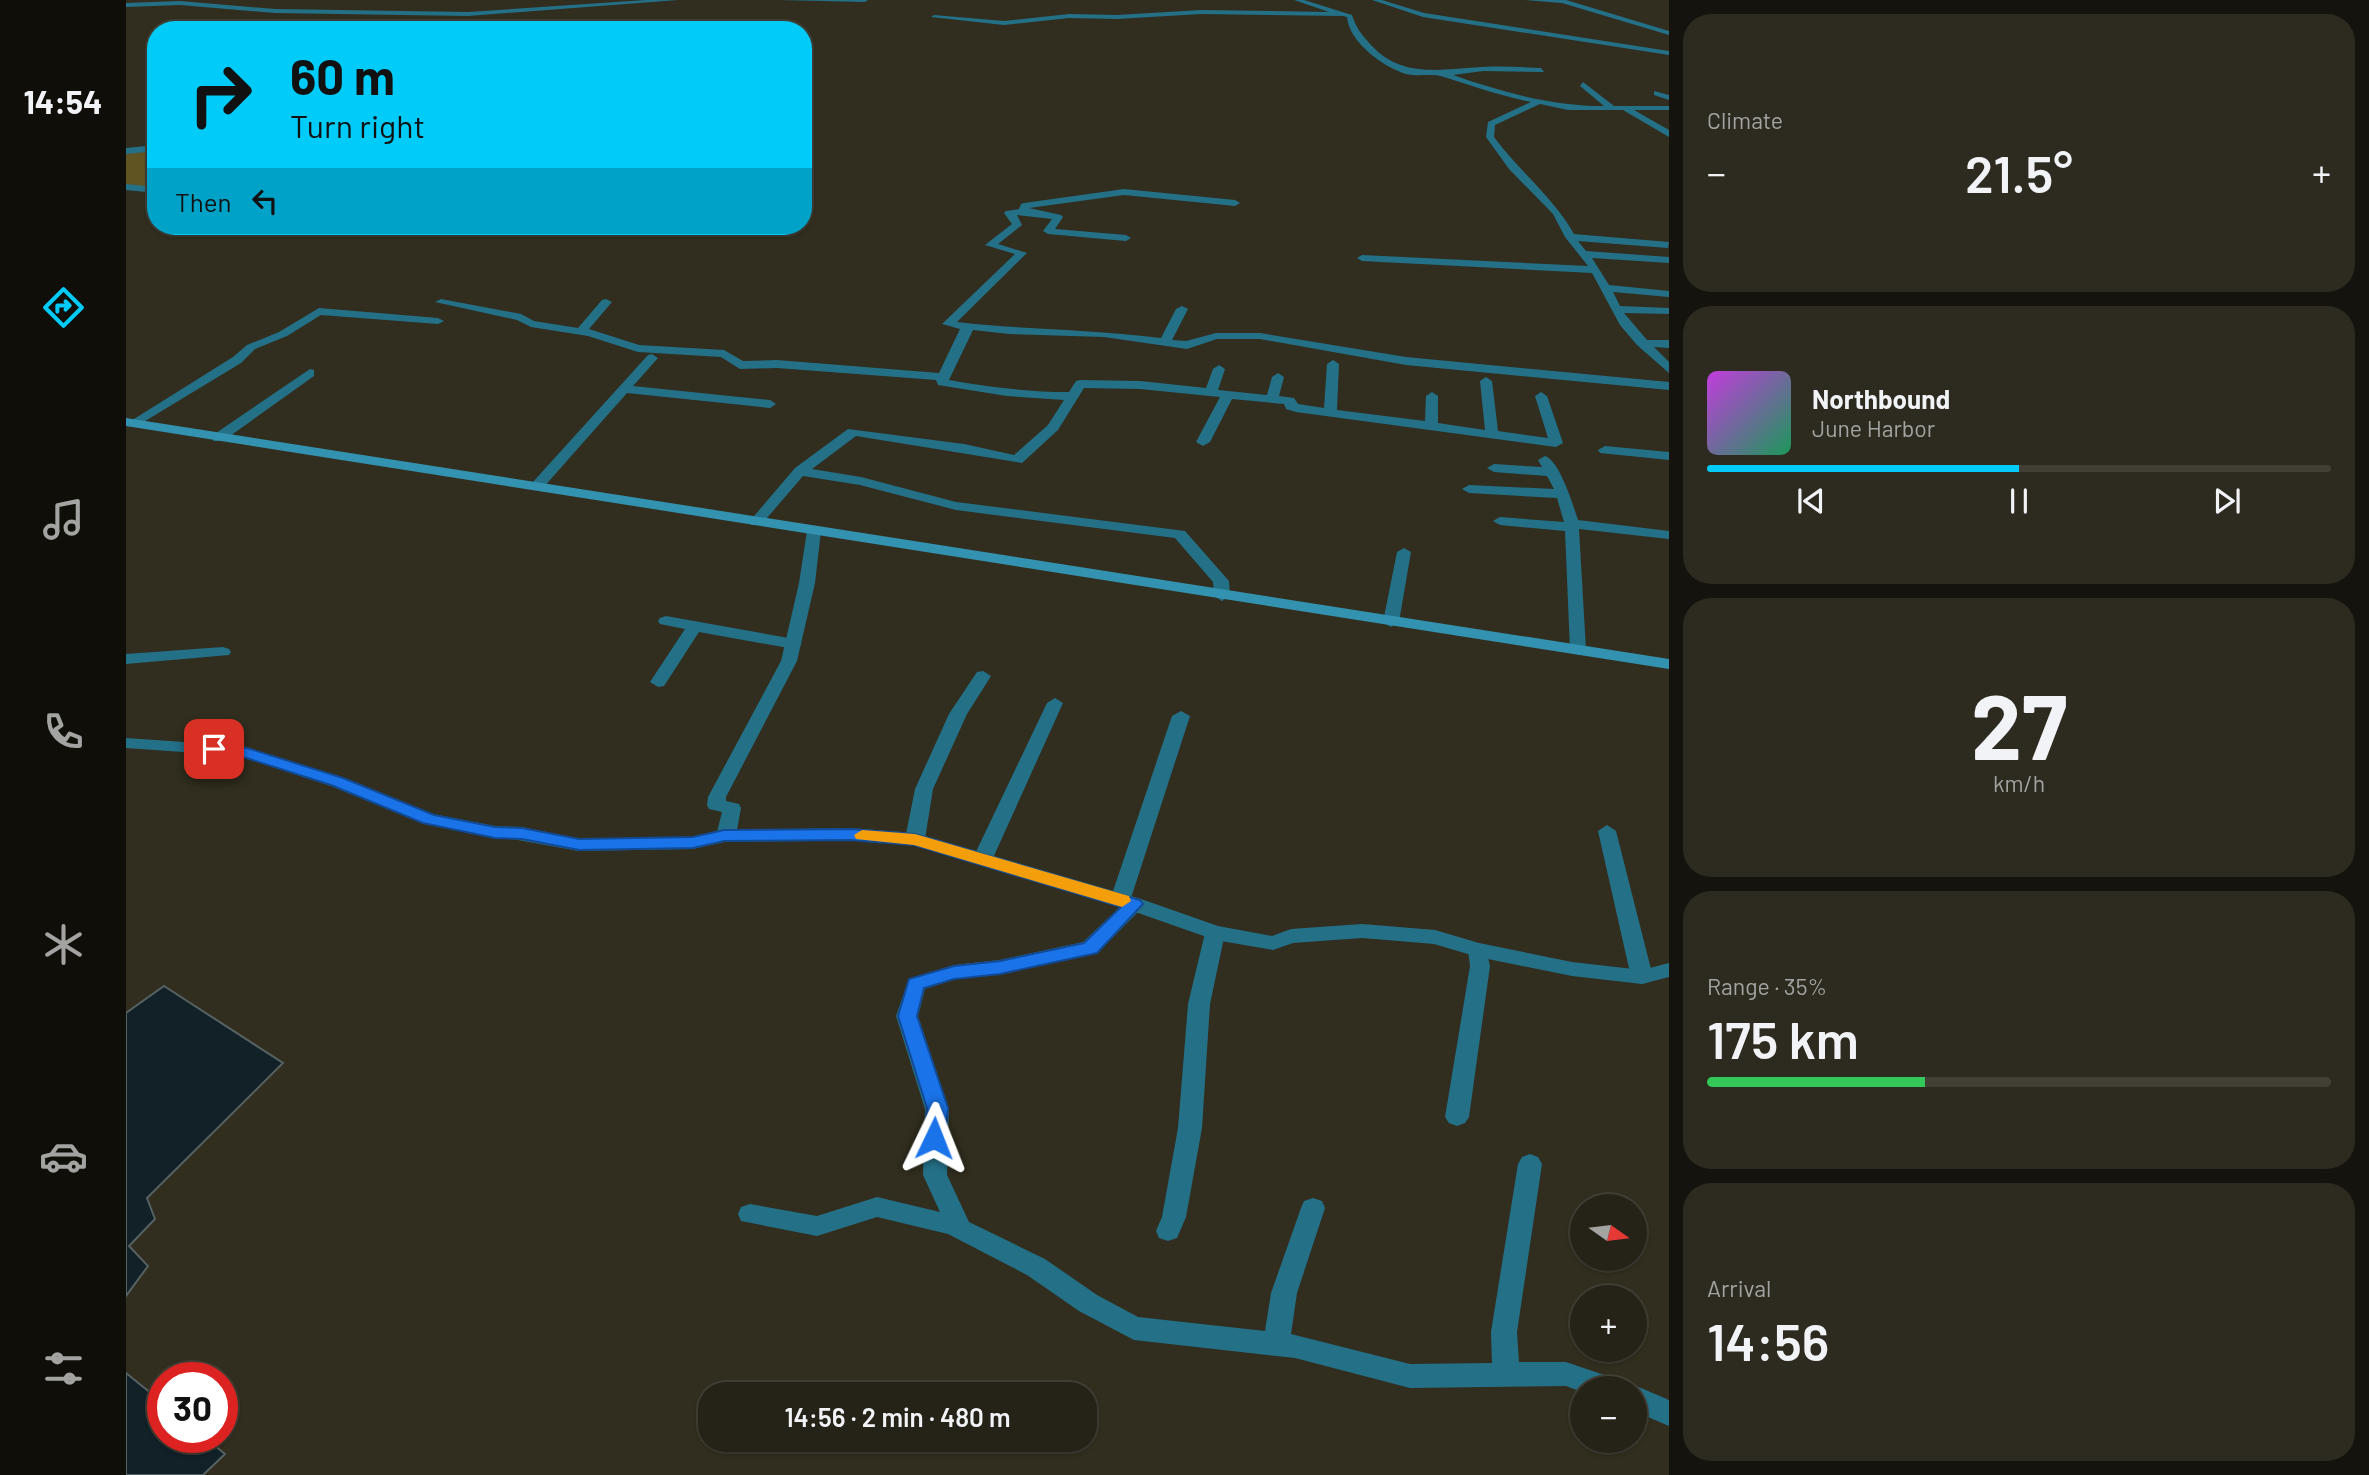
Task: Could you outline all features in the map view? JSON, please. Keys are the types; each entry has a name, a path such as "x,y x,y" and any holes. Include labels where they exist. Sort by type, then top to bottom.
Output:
{"main road":[{"path":"129,422 1222,596 1270,601 1669,664"}],"street":[{"path":"525,10 532,0"},
{"path":"126,5 180,3 275,11 468,14 676,0"},
{"path":"782,0 865,0"},
{"path":"1297,0 1350,16 1351,27 1377,56 1408,72 1440,74 1483,69 1541,70"},
{"path":"1375,0 1423,15 1669,53"},
{"path":"1528,0 1562,1 1669,33"},
{"path":"934,17 1004,23 1069,16 1201,12 1342,14"},
{"path":"1440,74 1499,93 1568,107 1669,108"},
{"path":"1583,84 1613,109"},
{"path":"1657,93 1669,98"},
{"path":"1539,102 1491,124 1490,137 1512,167 1557,213 1570,237 1596,270 1623,323 1669,369"},
{"path":"1626,109 1669,134"},
{"path":"126,151 147,149"},
{"path":"126,187 147,189"},
{"path":"1024,212 1024,206 1124,192 1236,203"},
{"path":"1126,238 1048,231 1058,217 1024,212 1009,213 1016,219 1017,225 990,245 1022,253 948,324 1009,331 1104,334 1187,345 1216,336 1260,336 1406,361 1669,386"},
{"path":"1570,237 1668,245"},
{"path":"1585,254 1669,260"},
{"path":"1362,257 1596,270"},
{"path":"1606,288 1669,294"},
{"path":"441,302 521,317 531,324 581,331 638,348 724,354 740,365 777,364 943,377"},
{"path":"581,331 606,302"},
{"path":"1165,342 1182,309"},
{"path":"1615,309 1669,311"},
{"path":"129,422 237,360 251,347 283,334 319,311 438,321"},
{"path":"969,326 942,382 976,389 1073,396"},
{"path":"1642,343 1669,344"},
{"path":"537,486 652,358"},
{"path":"1330,413 1333,364"},
{"path":"1212,392 1219,369"},
{"path":"218,438 310,373"},
{"path":"1272,399 1278,377"},
{"path":"1486,381 1492,436"},
{"path":"756,522 800,471 853,432 964,447 1017,460 1053,427 1080,384 1140,385 1290,401 1292,407 1330,413 1556,443 1541,396"},
{"path":"626,389 770,404"},
{"path":"1203,442 1228,394"},
{"path":"1431,427 1432,396"},
{"path":"1605,450 1669,456"},
{"path":"1494,468 1548,466 1563,494 1573,525 1578,650"},
{"path":"800,471 861,481 956,506 1180,534 1221,581 1222,596"},
{"path":"1469,489 1563,494"},
{"path":"1500,521 1669,535"},
{"path":"724,836 732,808 716,805 717,797 754,732 794,644 807,583 814,531"},
{"path":"1391,622 1404,552"},
{"path":"666,621 794,644"},
{"path":"658,682 695,626"},
{"path":"126,659 223,652"},
{"path":"915,839 924,789 958,715 983,676"},
{"path":"983,858 1055,703"},
{"path":"961,1230 935,1175 937,1108 907,1016 916,984 954,972 1000,967 1090,948 1127,902 1181,716"},
{"path":"126,743 242,751 337,782 429,819 579,845 693,843 724,836 850,835 915,839 1127,902 1215,933 1273,943 1291,936 1362,931 1435,937 1478,950 1572,969 1642,977 1668,972"},
{"path":"1607,831 1642,977"},
{"path":"1168,1231 1174,1217 1190,1128 1199,1004 1215,933"},
{"path":"1457,1117 1480,966 1478,950"},
{"path":"1506,1375 1504,1332 1531,1164"},
{"path":"750,1214 817,1226 877,1206 961,1230 1035,1267 1088,1303 1134,1328 1295,1346 1410,1376 1572,1376"},
{"path":"1276,1344 1284,1293 1313,1208"},
{"path":"1647,1404 1669,1413"}],"shaded area":[{"path":"147,149 147,189 126,187 126,151"},
{"path":"164,986 283,1063 147,1198 155,1219 129,1246 148,1266 126,1296 126,1013"},
{"path":"126,1373 147,1390 147,1453 225,1454 203,1475 126,1475"}],"slow traffic":[{"path":"862,835 915,839 1122,901"}],"route":[{"path":"214,749 242,751 281,763 429,819 495,832 522,833 579,845 693,843 724,836 850,835 915,839 1134,904 1090,948 1041,960 954,972 916,984 907,1016 930,1079 937,1108 934,1138"}]}
